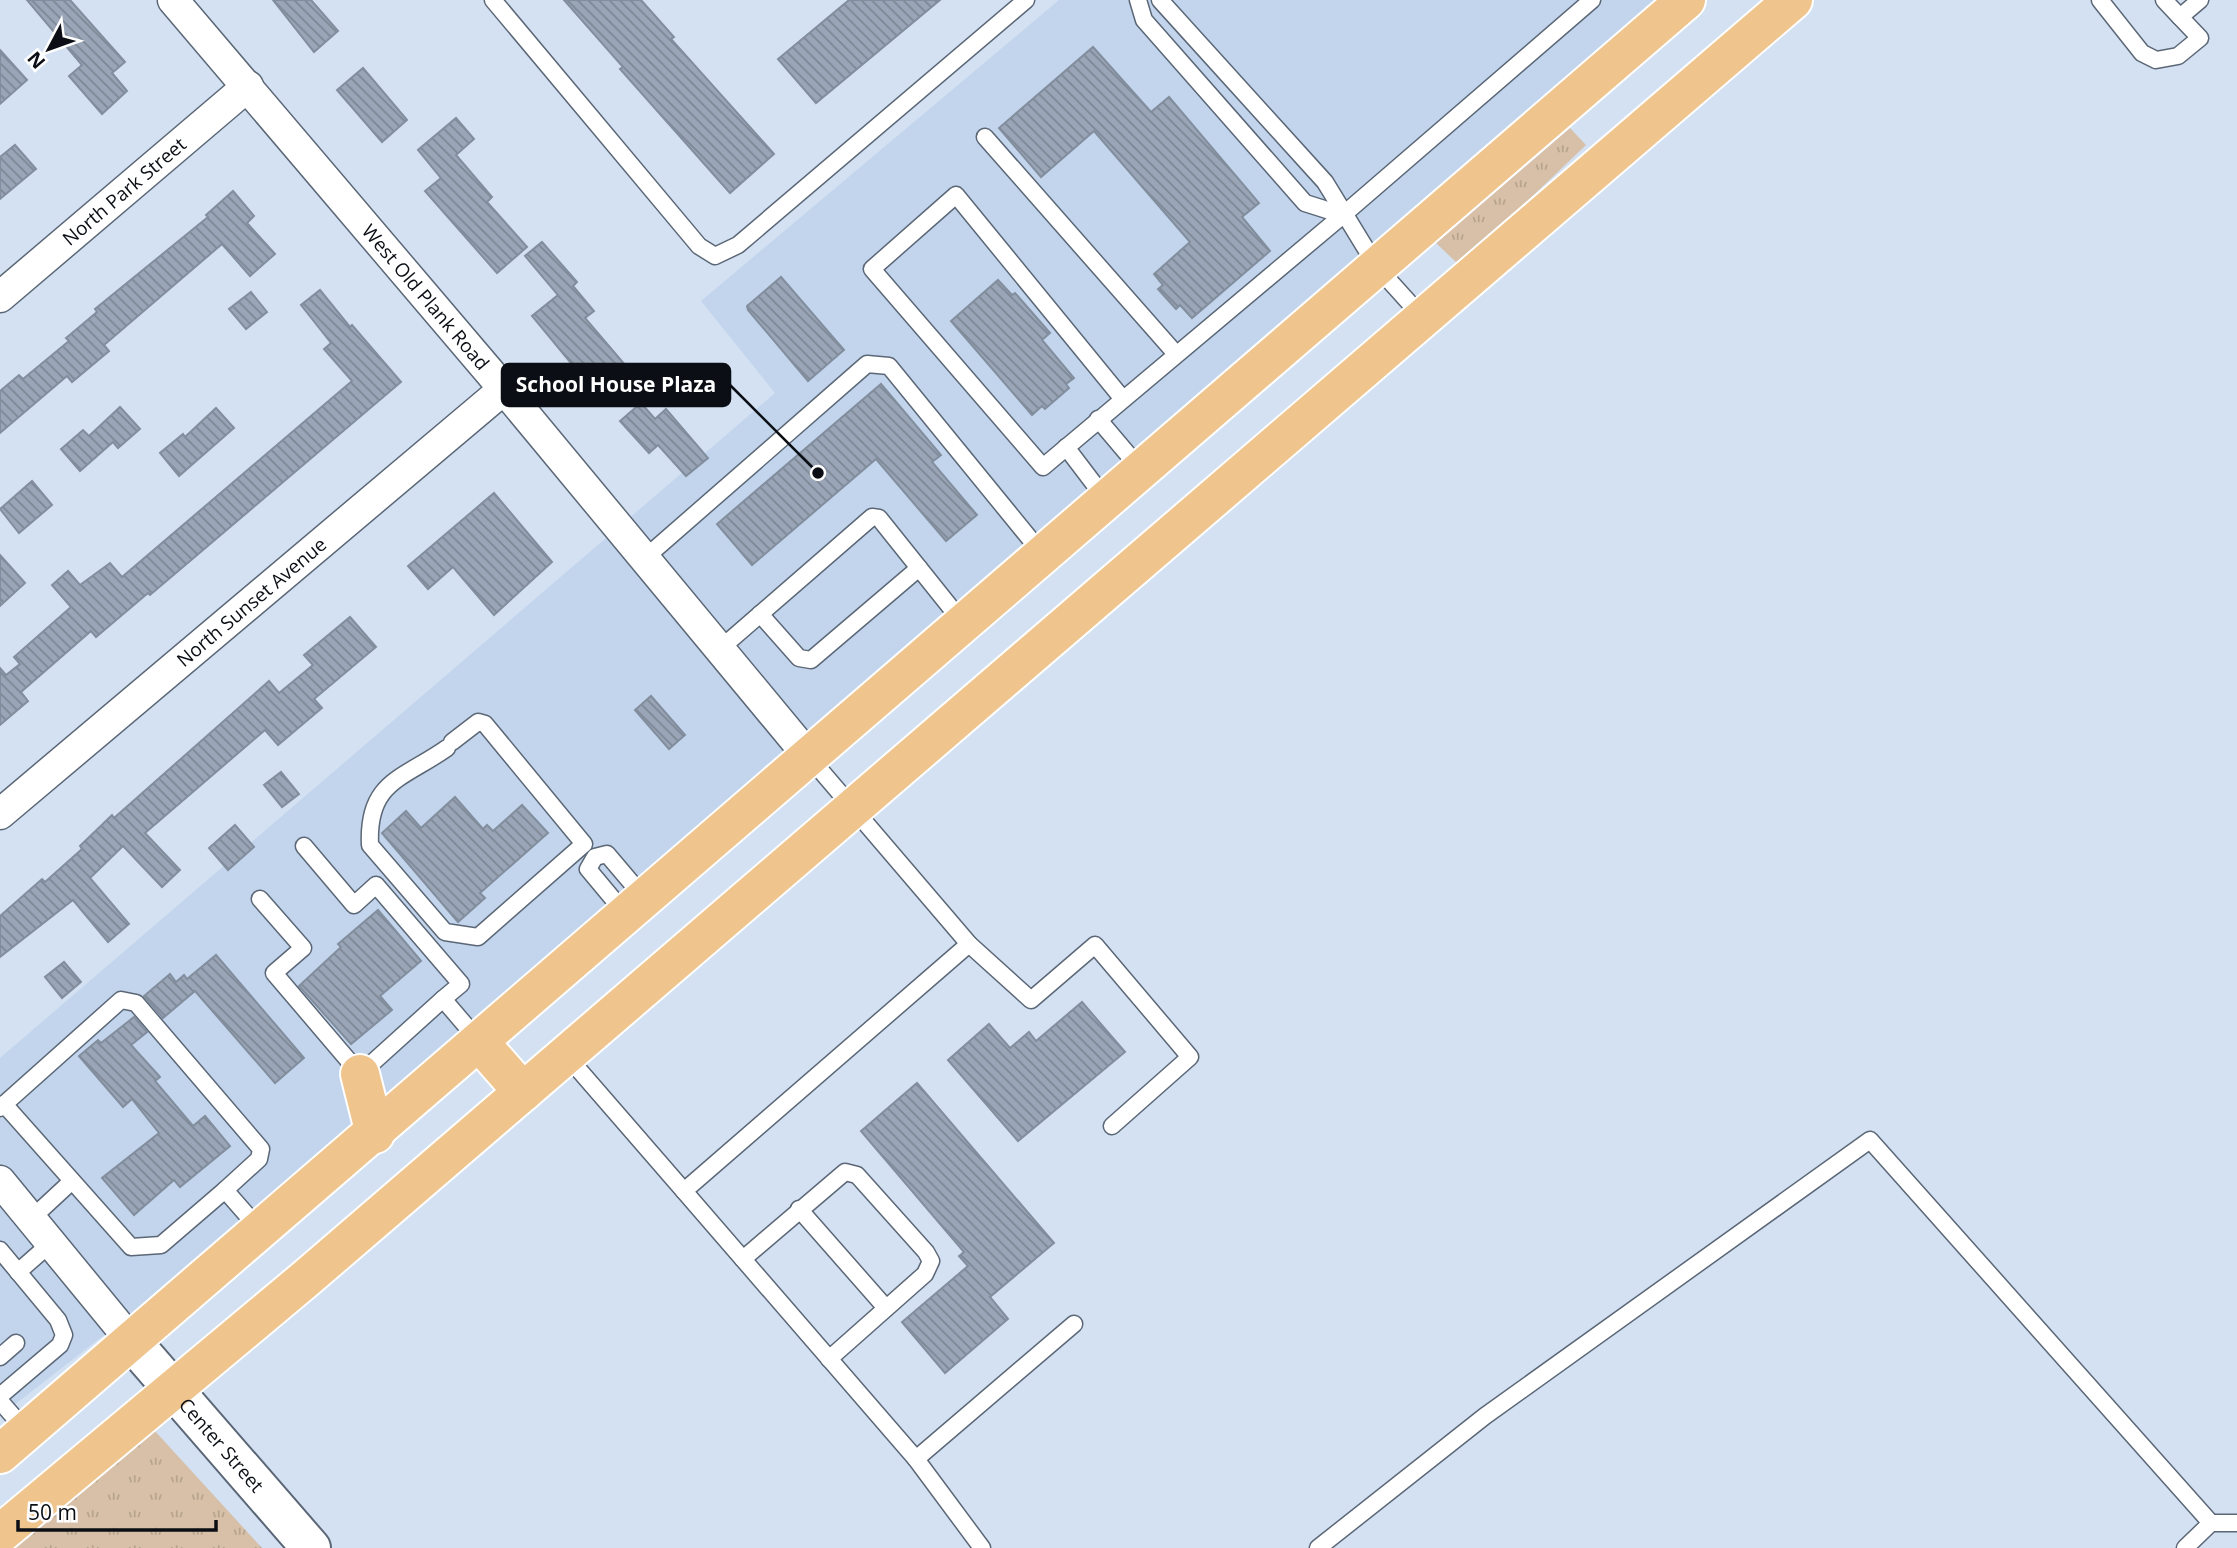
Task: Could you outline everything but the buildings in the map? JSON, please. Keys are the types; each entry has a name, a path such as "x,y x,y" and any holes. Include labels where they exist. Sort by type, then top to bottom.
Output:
{"main road":[{"path":"13,1443 1686,0"},
{"path":"0,1534 303,1281 1423,318 1783,4"},
{"path":"480,1042 523,1092"},
{"path":"360,1074 415,1099"},
{"path":"360,1074 375,1133"}],"street":[{"name":"West Old Plank Road","path":"173,0 504,389 810,758"},
{"name":"North Park Street","path":"0,296 248,86"},
{"name":"North Sunset Avenue","path":"0,814 504,389"},
{"path":"3,1191 31,1219 132,1343"},
{"name":"Center Street","path":"132,1343 311,1548"}],"lane":[{"path":"493,0 699,246 715,256 738,245 1026,0"},
{"path":"1138,0 1144,20 1305,203 1343,215"},
{"path":"1160,0 1325,182 1377,267 1423,318"},
{"path":"1122,398 956,195 872,269 1043,467 1343,215 1592,0"},
{"path":"2100,0 2142,52 2156,60 2178,56 2200,38 2164,0"},
{"path":"2180,17 2200,0"},
{"path":"1217,103 1238,85"},
{"path":"985,137 1176,354"},
{"path":"645,558 867,364 889,366 1044,556"},
{"path":"1098,419 1142,471"},
{"path":"1066,447 1107,502"},
{"path":"720,649 872,517 880,518 965,624"},
{"path":"760,614 799,658 811,660 919,568"},
{"path":"584,844 478,937 445,932 370,845 369,830 377,796 397,777 419,767 478,722 485,724 595,857"},
{"path":"810,758 969,944 1031,1000 1095,945 1190,1057 1112,1126"},
{"path":"260,899 303,948 274,973 360,1074 461,984 376,886 354,905 304,846"},
{"path":"607,854 635,887 637,903 618,905 588,869 595,857 607,854"},
{"path":"684,1191 969,944"},
{"path":"443,999 480,1042"},
{"path":"121,1000 136,1003 261,1149 260,1159 161,1245 131,1247 72,1181 2,1106 121,1000"},
{"path":"566,1055 916,1459 982,1548"},
{"path":"1318,1548 1485,1416 1870,1140 2211,1523"},
{"path":"743,1259 845,1172 857,1175 926,1252 931,1261 925,1274 829,1359"},
{"path":"31,1219 72,1181"},
{"path":"225,1190 262,1231"},
{"path":"799,1209 886,1308"},
{"path":"14,1293 22,1277 51,1243"},
{"path":"0,1396 60,1345 64,1335 52,1313 1,1253"},
{"path":"39,1324 52,1313"},
{"path":"916,1459 1074,1324"},
{"path":"0,1357 16,1343"},
{"path":"0,1401 13,1443"},
{"path":"2185,1548 2211,1523 2237,1523"}],"shaded area":[{"path":"1059,0 1666,0 946,625 149,1300 0,1416 0,1058 775,393 701,301"}],"green space":[{"path":"1570,128 1586,145 1474,252 1457,263 1436,243"},
{"path":"143,1418 262,1548 0,1548"}],"place":[{"name":"School House Plaza","path":"818,473"}]}
